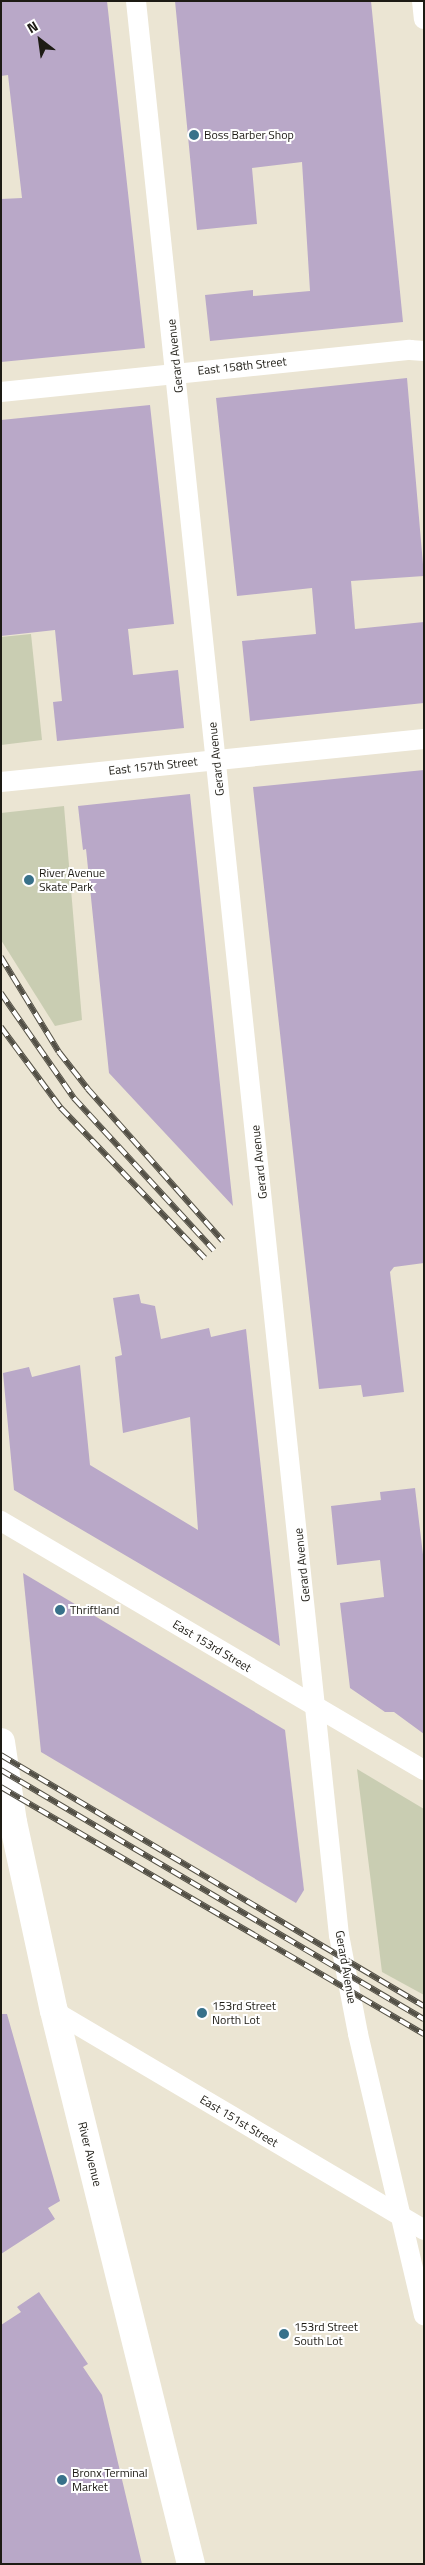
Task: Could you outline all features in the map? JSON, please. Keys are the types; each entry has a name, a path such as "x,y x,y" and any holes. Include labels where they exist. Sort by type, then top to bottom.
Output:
{"main road":[{"name":"River Avenue","path":"1,1742 13,1822 54,2011 191,2564"}],"street":[{"name":"Gerard Avenue","path":"136,1 317,1708 339,1935 358,2034 424,2315"},
{"path":"422,1 424,19"},
{"name":"East 158th Street","path":"1,392 176,373 424,351"},
{"name":"East 157th Street","path":"1,782 424,738"},
{"name":"East 153rd Street","path":"1,1521 424,1770"},
{"name":"East 151st Street","path":"54,2011 424,2230"}],"green space":[{"path":"31,634 42,740 1,745 1,637"},
{"name":"River Avenue Skate Park","path":"64,806 82,1020 55,1026 1,940 1,813"},
{"path":"357,1769 424,1809 424,1995 382,1972"}],"building":[{"path":"1,1 107,1 145,348 1,362 1,199 22,198 8,75 1,76"},
{"path":"175,1 371,1 403,322 210,341 205,295 253,290 253,296 310,291 302,162 252,168 257,224 197,230"},
{"path":"407,378 424,576 351,581 355,629 424,622 424,703 250,721 242,641 316,634 312,588 237,596 216,398"},
{"path":"150,405 174,624 128,629 133,675 178,670 184,728 57,741 53,702 62,701 55,630 1,636 1,420"},
{"path":"424,770 424,1263 394,1267 390,1272 404,1392 363,1397 361,1385 319,1389 253,787"},
{"path":"190,794 233,1206 109,1073 86,849 83,850 78,806"},
{"path":"139,1294 141,1303 155,1306 161,1339 209,1328 211,1337 246,1329 280,1646 14,1490 3,1373 29,1367 32,1377 80,1365 90,1465 198,1530 190,1417 123,1433 115,1357 122,1355 113,1298"},
{"path":"415,1488 424,1563 424,1734 394,1712 385,1712 350,1688 340,1603 384,1597 380,1560 337,1565 331,1506 381,1500 380,1492"},
{"path":"23,1573 285,1730 304,1890 296,1903 41,1752"},
{"path":"1,2014 7,2014 60,2201 48,2208 55,2219 1,2254"},
{"name":"Bronx Terminal Market","path":"39,2292 88,2364 83,2367 102,2395 142,2564 1,2564 1,2325 21,2312 17,2307"}],"railway":[{"path":"1,957 59,1052 88,1089 223,1241"},
{"path":"1,993 74,1098 214,1250"},
{"path":"1,1027 61,1108 205,1258"},
{"path":"1,1755 424,2006"},
{"path":"1,1770 424,2019"},
{"path":"1,1787 424,2034"}],"place":[{"name":"Boss Barber Shop","path":"194,135"},
{"name":"River Avenue Skate Park","path":"29,880"},
{"name":"Thriftland","path":"60,1610"},
{"name":"153rd Street North Lot","path":"202,2013"},
{"name":"153rd Street South Lot","path":"284,2334"},
{"name":"Bronx Terminal Market","path":"62,2480"}]}
